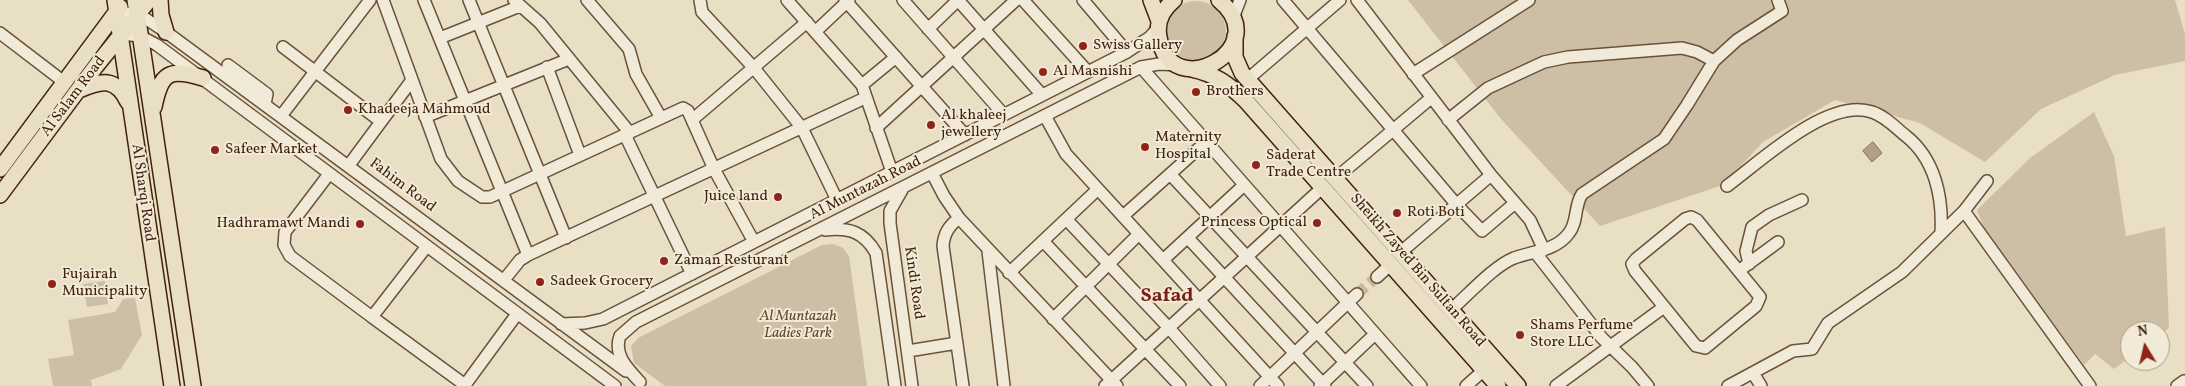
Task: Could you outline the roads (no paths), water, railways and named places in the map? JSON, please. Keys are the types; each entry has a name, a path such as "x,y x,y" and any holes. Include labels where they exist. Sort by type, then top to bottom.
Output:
{"main road":[{"name":"Al Salam Road","path":"0,195 121,34 136,7 149,0"},
{"path":"160,0 161,15 166,32"},
{"path":"1152,0 1159,24 1160,40 1165,52 1185,67 1206,68 1220,62 1230,50 1235,36"},
{"path":"1159,24 1165,10 1174,0"},
{"path":"1219,0 1233,18"},
{"name":"Al Salam Road","path":"1,167 99,35 117,3"},
{"name":"Al Sharqi Road","path":"117,3 130,107 172,386"},
{"name":"Al Sharqi Road","path":"136,7 193,386"},
{"name":"Sheikh Zayed Bin Sultan Road","path":"1233,18 1234,48 1238,65 1248,79 1518,386"},
{"name":"Sheikh Zayed Bin Sultan Road","path":"1185,67 1208,72 1231,85 1498,386"},
{"path":"152,116 158,87 167,75 180,72 203,78"},
{"path":"78,91 94,83 109,82 122,91 130,107"}],"street":[{"path":"282,116 314,71 370,0"},
{"path":"383,0 438,155 458,181 482,196 490,197 684,108 688,111 714,168 754,242"},
{"path":"424,0 528,255"},
{"path":"469,0 566,238"},
{"path":"587,0 629,49 636,74 661,118"},
{"path":"700,0 702,12 754,68 802,128 837,200"},
{"path":"787,0 862,85 892,172"},
{"path":"903,0 1004,115"},
{"path":"928,29 958,0 1042,96"},
{"path":"876,128 1016,0"},
{"path":"1023,0 1088,72"},
{"path":"1083,0 1127,52"},
{"path":"1233,18 1240,0"},
{"path":"1283,0 1456,204 1482,231 1515,203"},
{"path":"1248,79 1340,0"},
{"path":"1357,0 1448,120 1534,227 1540,251 1611,346 1648,386"},
{"path":"1413,74 1529,0"},
{"path":"1452,309 1505,263 1558,244 1570,232 1577,202 1582,194 1664,139 1714,61 1737,40 1782,11 1778,0"},
{"path":"815,32 847,1 965,135"},
{"path":"117,3 136,7"},
{"path":"440,38 517,3 540,23 627,134 692,274"},
{"name":"Fahim Road","path":"136,7 166,32 349,165 643,384"},
{"path":"692,120 807,22"},
{"name":"Al Muntazah Road","path":"561,324 586,323 603,319 654,294 1127,52 1159,24"},
{"path":"0,33 64,82"},
{"path":"121,34 140,36 157,44 614,386"},
{"path":"283,47 380,121"},
{"path":"1448,120 1488,88 1555,59 1682,48 1698,52 1714,61"},
{"path":"862,85 896,57"},
{"path":"425,117 569,59"},
{"name":"Al Muntazah Road","path":"643,384 620,357 618,342 627,329 660,310 1141,67 1159,64 1185,67"},
{"path":"228,65 267,94 265,104"},
{"path":"1141,67 1207,141 1243,186 1421,386"},
{"path":"548,68 580,155"},
{"path":"349,165 412,80"},
{"path":"504,280 520,260 528,255 866,98"},
{"path":"1336,178 1431,98"},
{"path":"1728,186 1823,117 1858,110 1868,110 1878,114 1918,146 1925,157 1939,194 1941,233"},
{"path":"1045,116 1066,154 1278,386"},
{"path":"1123,216 1207,141"},
{"path":"932,173 944,196 960,218 1111,384 1145,349 1322,188"},
{"path":"329,174 285,232 284,245 290,256 466,385 517,314"},
{"path":"1171,175 1367,386"},
{"path":"1401,252 1491,175"},
{"path":"1728,386 1793,351 1812,349 1828,323 1902,272 1964,211 1987,181"},
{"path":"1163,260 1243,186"},
{"name":"Kindi Road","path":"904,187 894,201 890,211 890,223 912,386"},
{"path":"1009,273 1098,190"},
{"path":"1749,264 1746,251 1752,228 1769,215 1802,200"},
{"path":"1964,211 2090,386"},
{"path":"1688,217 1697,220 1739,271 1759,294 1759,304 1705,348 1696,346 1635,271 1632,264 1688,217"},
{"path":"960,218 951,224 944,235 943,246 963,386"},
{"path":"1067,220 1170,328 1220,386"},
{"path":"818,230 838,228 852,230 863,235 876,253 895,386"},
{"path":"1053,319 1139,234"},
{"path":"1188,238 1323,385 1376,334"},
{"path":"1043,241 1180,386"},
{"path":"1739,271 1778,242"},
{"path":"440,256 441,246 454,244"},
{"path":"372,317 427,246"},
{"path":"988,251 1004,386"},
{"path":"1377,277 1390,265"},
{"path":"654,294 652,299 654,306 660,310"},
{"path":"1260,386 1357,294"},
{"path":"1556,386 1664,306"},
{"path":"908,351 957,344"},
{"path":"1466,386 1484,370"},
{"path":"1753,373 1761,386"},
{"path":"2177,386 2184,381 2184,386"}],"tunnel":[{"path":"1357,294 1377,277"}],"place":[{"name":"Swiss Gallery","path":"1083,46"},
{"name":"Al Masnishi","path":"1043,72"},
{"name":"Brothers","path":"1196,92"},
{"name":"Khadeeja Mahmoud","path":"348,110"},
{"name":"Al khaleej jewellery","path":"931,125"},
{"name":"Maternity Hospital","path":"1145,147"},
{"name":"Safeer Market","path":"215,150"},
{"name":"Saderat Trade Centre","path":"1256,165"},
{"name":"Juice land","path":"778,197"},
{"name":"Roti Boti","path":"1397,213"},
{"name":"Princess Optical","path":"1317,223"},
{"name":"Hadhramawt Mandi","path":"360,224"},
{"name":"Zaman Resturant","path":"664,261"},
{"name":"Sadeek Grocery","path":"540,282"},
{"name":"Fujairah Municipality","path":"52,284"},
{"name":"Shams Perfume Store LLC","path":"1520,335"}],"district":[{"name":"Safad","path":"1167,297"}],"park label":[{"name":"Al Muntazah Ladies Park","path":"798,326"}]}
